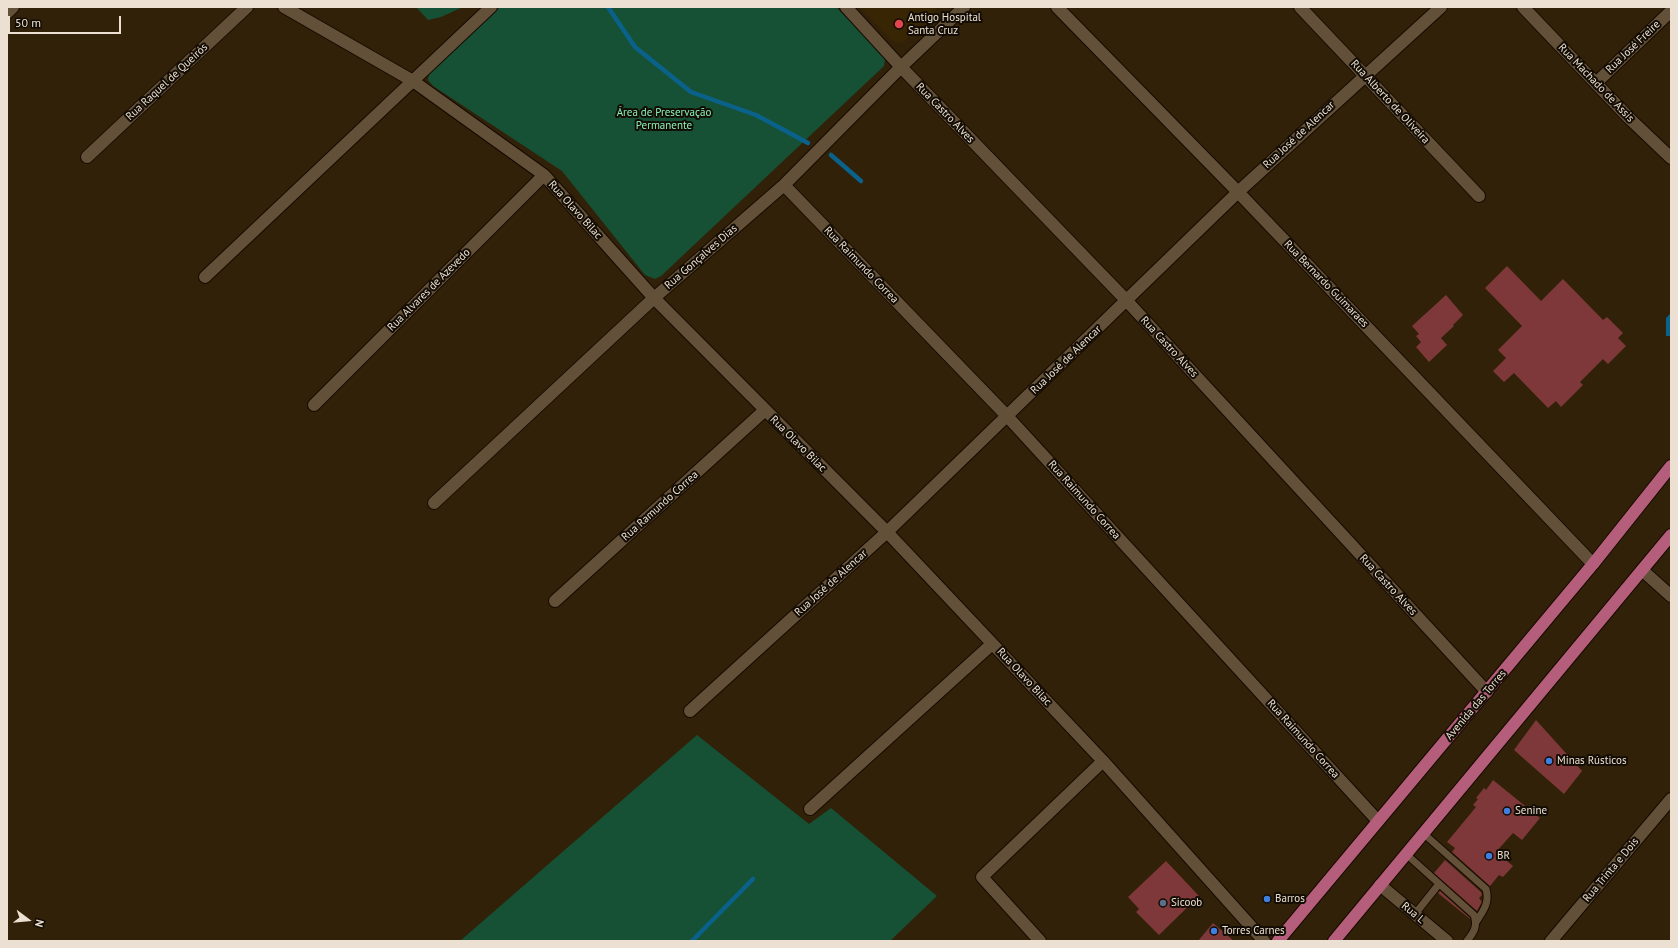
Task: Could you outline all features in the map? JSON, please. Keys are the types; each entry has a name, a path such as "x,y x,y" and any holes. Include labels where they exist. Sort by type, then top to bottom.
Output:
{"main road":[{"name":"Avenida das Torres","path":"1278,941 1593,564 1671,466"},
{"path":"1334,941 1671,535"}],"street":[{"path":"7,13 13,7"},
{"name":"Rua Raquel de Queirós","path":"87,157 247,7"},
{"name":"Rua Olavo Bilac","path":"284,7 413,81 544,175 654,298 764,411 887,532 1103,761 1264,941"},
{"path":"205,277 491,7"},
{"name":"Rua Castro Alves","path":"846,7 901,67 1126,300 1487,692"},
{"name":"Rua Gonçalves Dias","path":"434,503 654,298 784,185 901,67 964,7"},
{"name":"Rua Bernardo Guimaraes","path":"1057,7 1238,192 1593,564"},
{"name":"Rua Alberto de Oliveira","path":"1300,7 1479,196"},
{"name":"Rua José de Alencar","path":"690,711 887,532 1238,192 1441,7"},
{"name":"Rua Machado de Assis","path":"1523,7 1630,119 1671,158"},
{"name":"Rua José Freire","path":"1596,83 1671,11"},
{"name":"Rua Alvares de Azevedo","path":"314,405 544,175"},
{"name":"Rua Raimundo Correa","path":"784,185 1007,416 1378,821"},
{"name":"Rua Ramundo Correa","path":"555,601 764,411"},
{"path":"1642,570 1671,596"},
{"path":"810,809 992,644"},
{"path":"1040,941 982,877 1103,761"},
{"name":"Rua Trinta e Dois","path":"1551,941 1671,799"},
{"name":"Rua L","path":"1380,885 1447,941"}],"lane":[{"path":"1423,833 1486,890 1488,903 1476,922"},
{"path":"1406,854 1474,915 1476,922 1475,931 1467,941"},
{"path":"1415,914 1439,884"}],"shaded area":[{"name":"Antigo Hospital Santa Cruz","path":"859,7 939,7 903,42 897,43 893,41"}],"green space":[{"path":"416,7 463,7 441,17 428,20"},
{"name":"Área de Preservação Permanente","path":"500,7 836,7 879,50 885,59 884,66 661,276 655,279 645,275 562,171 433,86 428,80 429,74"},
{"path":"697,735 809,824 831,808 937,896 890,941 460,941"}],"water":[{"path":"1671,313 1671,336 1666,336 1666,318"}],"building":[{"path":"1507,266 1541,301 1563,279 1603,320 1607,317 1623,333 1618,338 1626,346 1608,364 1603,359 1580,382 1583,385 1561,407 1556,401 1548,408 1514,373 1504,382 1493,371 1506,358 1498,350 1522,326 1485,288"},
{"path":"1446,295 1463,315 1441,338 1447,345 1429,362 1416,347 1421,342 1416,336 1419,334 1412,326"},
{"name":"Minas Rústicos","path":"1536,720 1582,771 1564,794 1514,750"},
{"path":"1493,780 1540,818 1522,840 1513,833 1496,852 1513,866 1503,877 1499,875 1490,886 1452,852 1455,848 1447,842 1476,807 1473,805 1478,799 1476,798 1484,788 1486,790"},
{"path":"1445,860 1481,892 1482,895 1479,898 1482,902 1477,911 1434,873"},
{"name":"Sicoob","path":"1166,861 1199,896 1159,935 1136,912 1139,909 1128,897"},
{"path":"1440,891 1470,918 1470,919 1438,893"},
{"name":"Torres Carnes","path":"1213,923 1234,941 1198,941"}],"waterway":[{"path":"608,7 635,47 691,92 756,115 808,143"},
{"path":"831,155 861,181"},
{"path":"692,941 753,879"}],"place":[{"name":"Antigo Hospital Santa Cruz","path":"899,24"},
{"name":"Minas Rústicos","path":"1549,761"},
{"name":"Senine","path":"1507,811"},
{"name":"BR","path":"1489,856"},
{"name":"Barros","path":"1267,899"},
{"name":"Sicoob","path":"1163,903"},
{"name":"Torres Carnes","path":"1214,931"}]}
